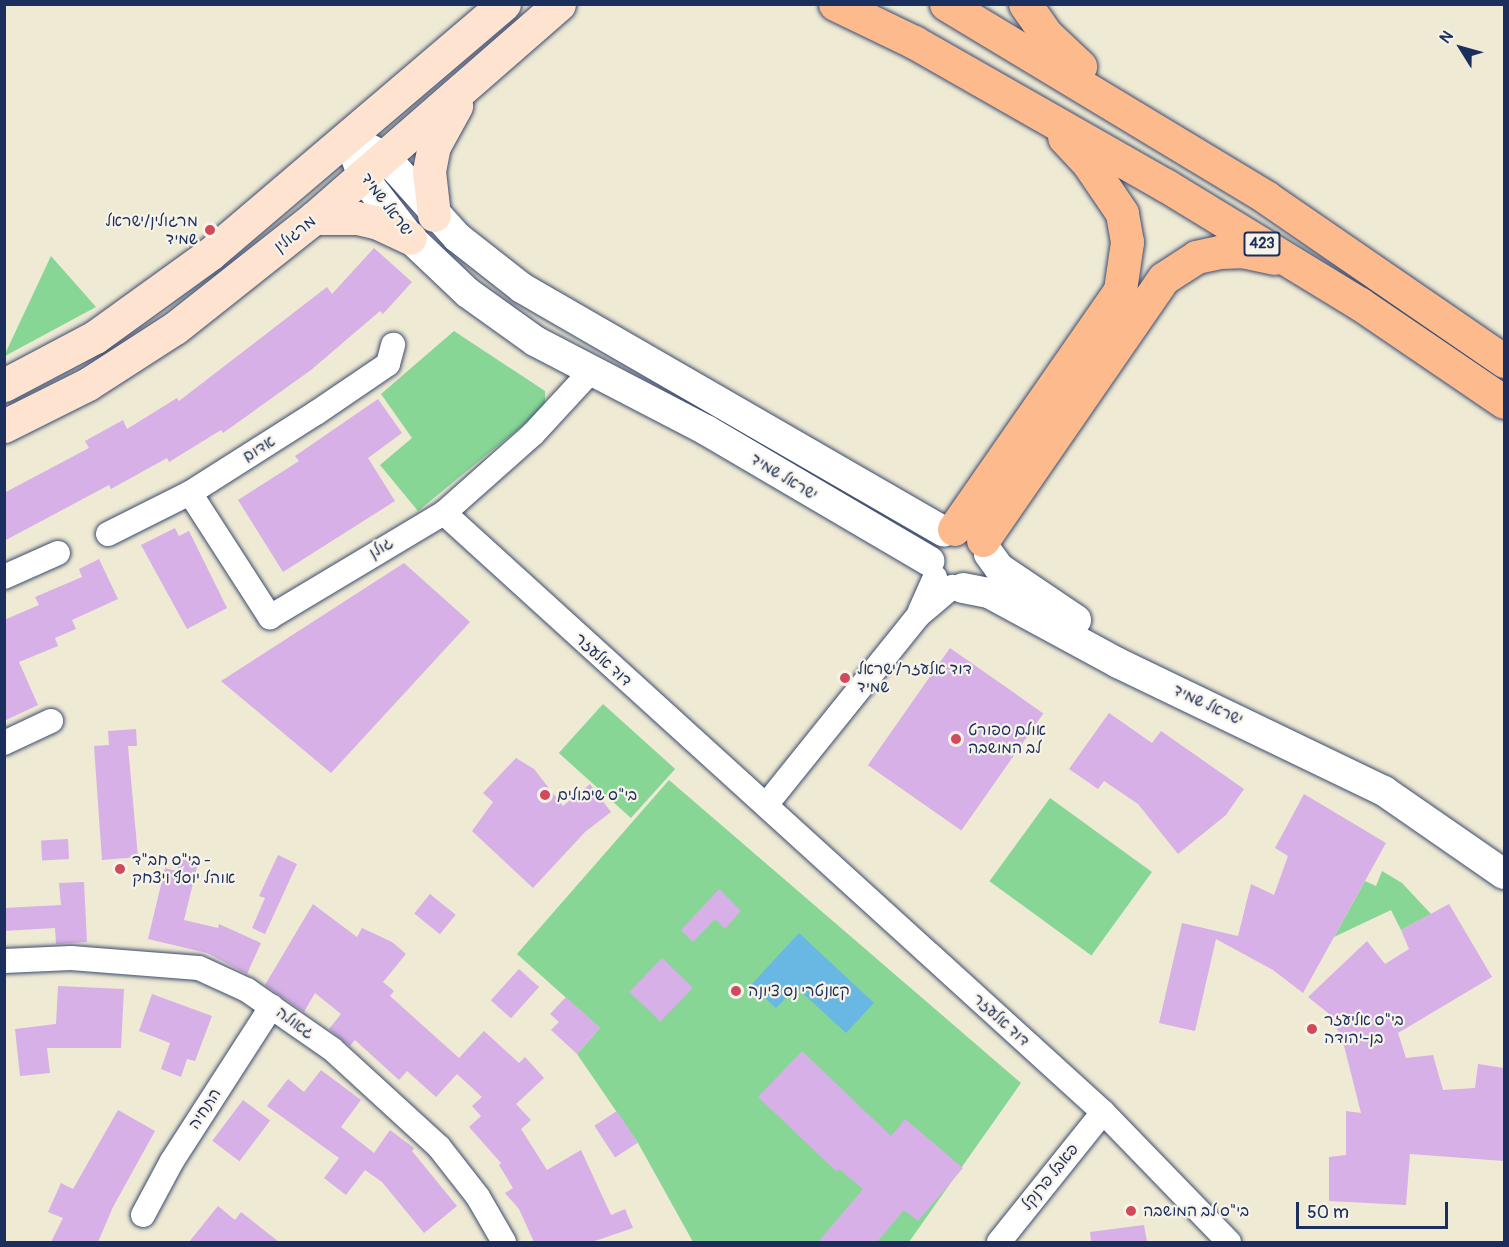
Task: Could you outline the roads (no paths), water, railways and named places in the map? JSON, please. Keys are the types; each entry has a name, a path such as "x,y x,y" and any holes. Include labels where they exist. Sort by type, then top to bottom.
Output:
{"main road":[{"path":"4,385 95,336 153,297 322,161 504,4"},
{"name":"מרגולין","path":"4,426 136,355 314,218 465,89 558,4"},
{"name":"423","path":"835,4 914,42 1012,97 1296,264 1504,402"},
{"name":"423","path":"946,4 1145,122 1267,198 1504,361"},
{"path":"1025,4 1058,47 1145,122"},
{"path":"434,215 429,171 434,146 465,89"},
{"path":"967,539 1120,290 1126,268 1122,213 1104,185 1071,143 1012,97"},
{"path":"314,218 368,220 410,238"},
{"path":"967,539 1164,278 1196,257 1219,252 1242,251 1296,264"}],"street":[{"name":"ישראל שמיד","path":"349,138 374,167 522,288 967,539 999,568 1071,617 1260,729"},
{"name":"ישראל שמיד","path":"374,167 410,238 468,293 536,341 706,430 945,578 989,593 1118,663 1260,729 1384,791 1504,874"},
{"name":"אדום","path":"108,534 190,493 388,364 393,345"},
{"name":"גולן","path":"190,493 270,617 444,513 533,434 592,370"},
{"name":"דוד אלעזר","path":"444,513 1103,1112 1229,1242"},
{"path":"967,539 985,572 972,585 945,578 933,544 967,539"},
{"path":"4,577 58,553"},
{"path":"766,805 918,616 945,578"},
{"path":"4,743 51,721"},
{"name":"גאולה","path":"4,961 71,958 199,968 272,1006 332,1049 439,1147 478,1197 504,1242"},
{"name":"התחיה","path":"143,1215 172,1161 272,1006"},
{"name":"פאבל פרנקל","path":"999,1242 1103,1112"}],"water":[{"path":"799,933 874,1003 846,1033 796,987 776,1008 751,985"}],"place":[{"name":"מרגולין/ישראל שמיד","path":"210,230"},
{"name":"דוד אלעזר/ישראל שמיד","path":"845,678"},
{"name":"אולם ספורט לב המושבה","path":"956,739"},
{"name":"בי\"ס שיבולים","path":"545,795"},
{"name":"בי\"ס חב\"ד - אוהל יוסף ויצחק","path":"120,869"},
{"name":"קאנטרי נס ציונה","path":"736,991"},
{"name":"בי\"ס אליעזר בן-יהודה","path":"1312,1029"},
{"name":"בי\"ס לב המושבה","path":"1131,1211"}]}
